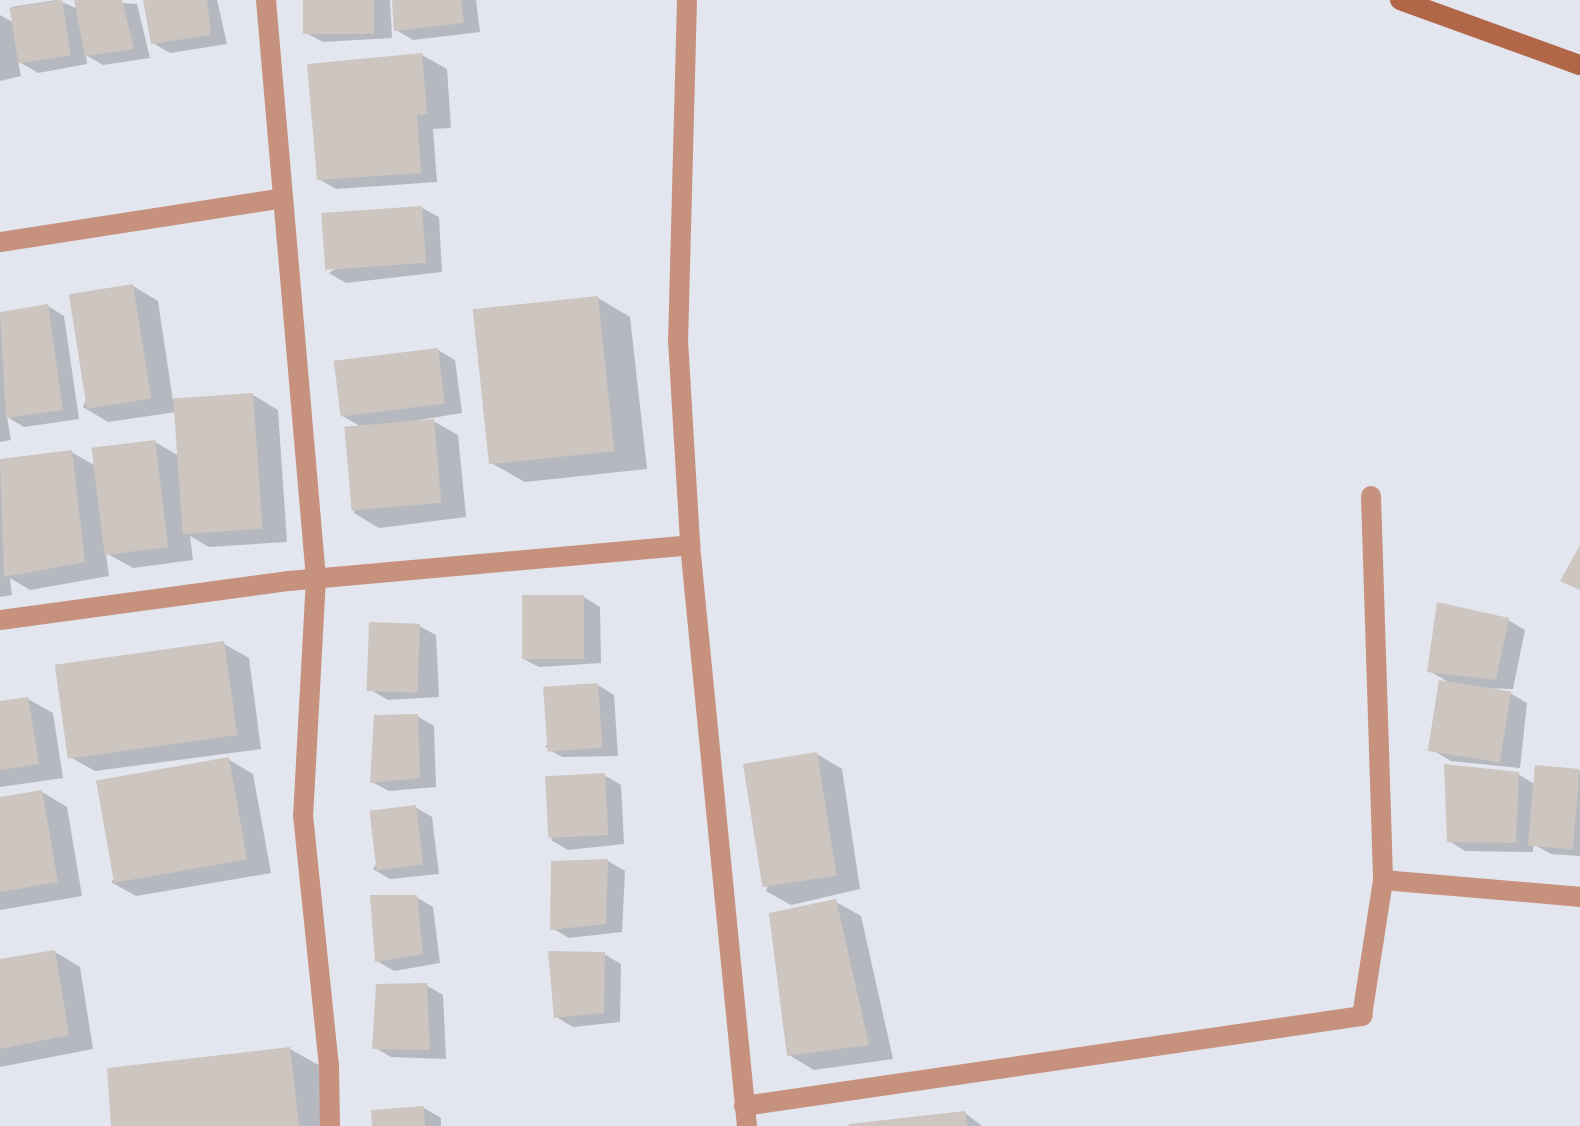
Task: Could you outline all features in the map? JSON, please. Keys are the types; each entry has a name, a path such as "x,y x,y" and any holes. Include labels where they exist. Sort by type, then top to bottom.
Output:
{"street":[{"path":"266,0 316,578 303,815 329,1065 330,1126"},
{"path":"687,0 678,340 690,545 746,1116 1362,1016 1383,880 1371,496"},
{"path":"1400,0 1580,65"},
{"path":"0,242 283,198"},
{"path":"0,620 316,578 690,545"},
{"path":"1383,880 1580,897"}],"building":[{"path":"62,0 71,55 18,64 10,8"},
{"path":"74,0 122,0 134,49 85,56"},
{"path":"143,0 207,0 211,35 151,44"},
{"path":"303,0 374,0 374,34 303,34"},
{"path":"392,0 461,0 464,23 394,31"},
{"path":"422,53 427,114 417,115 421,173 317,180 307,64"},
{"path":"422,206 426,263 325,270 321,213"},
{"path":"133,284 151,399 87,409 69,294"},
{"path":"598,296 614,451 489,464 473,309"},
{"path":"48,304 63,410 6,418 0,312"},
{"path":"438,348 445,404 341,416 334,361"},
{"path":"253,393 262,529 183,534 173,399"},
{"path":"434,419 441,503 352,511 344,427"},
{"path":"155,440 168,547 105,555 91,448"},
{"path":"72,450 85,562 4,577 0,459"},
{"path":"1580,545 1580,590 1560,581"},
{"path":"522,595 584,595 584,659 522,659"},
{"path":"1437,602 1509,618 1496,680 1427,672"},
{"path":"369,622 420,624 418,693 367,691"},
{"path":"224,641 237,735 68,759 55,665"},
{"path":"1439,680 1511,691 1500,763 1428,751"},
{"path":"598,683 603,748 548,752 543,687"},
{"path":"28,697 39,764 0,770 0,701"},
{"path":"418,714 420,778 370,783 374,715"},
{"path":"817,752 837,875 762,887 743,764"},
{"path":"229,757 247,859 114,883 96,780"},
{"path":"1444,764 1519,772 1516,843 1447,842"},
{"path":"1535,765 1580,769 1573,850 1528,846"},
{"path":"605,773 608,835 548,838 545,776"},
{"path":"42,790 58,882 0,892 0,797"},
{"path":"416,805 423,865 377,870 369,811"},
{"path":"608,859 606,924 550,930 551,861"},
{"path":"370,895 417,895 423,954 375,962"},
{"path":"836,899 869,1045 787,1056 769,913"},
{"path":"55,950 69,1035 0,1049 0,959"},
{"path":"548,951 605,952 604,1013 554,1018"},
{"path":"427,983 430,1050 372,1049 376,984"},
{"path":"290,1047 299,1126 111,1126 107,1068"},
{"path":"424,1106 425,1126 372,1126 371,1110"},
{"path":"965,1111 968,1126 849,1126 849,1124"}]}
